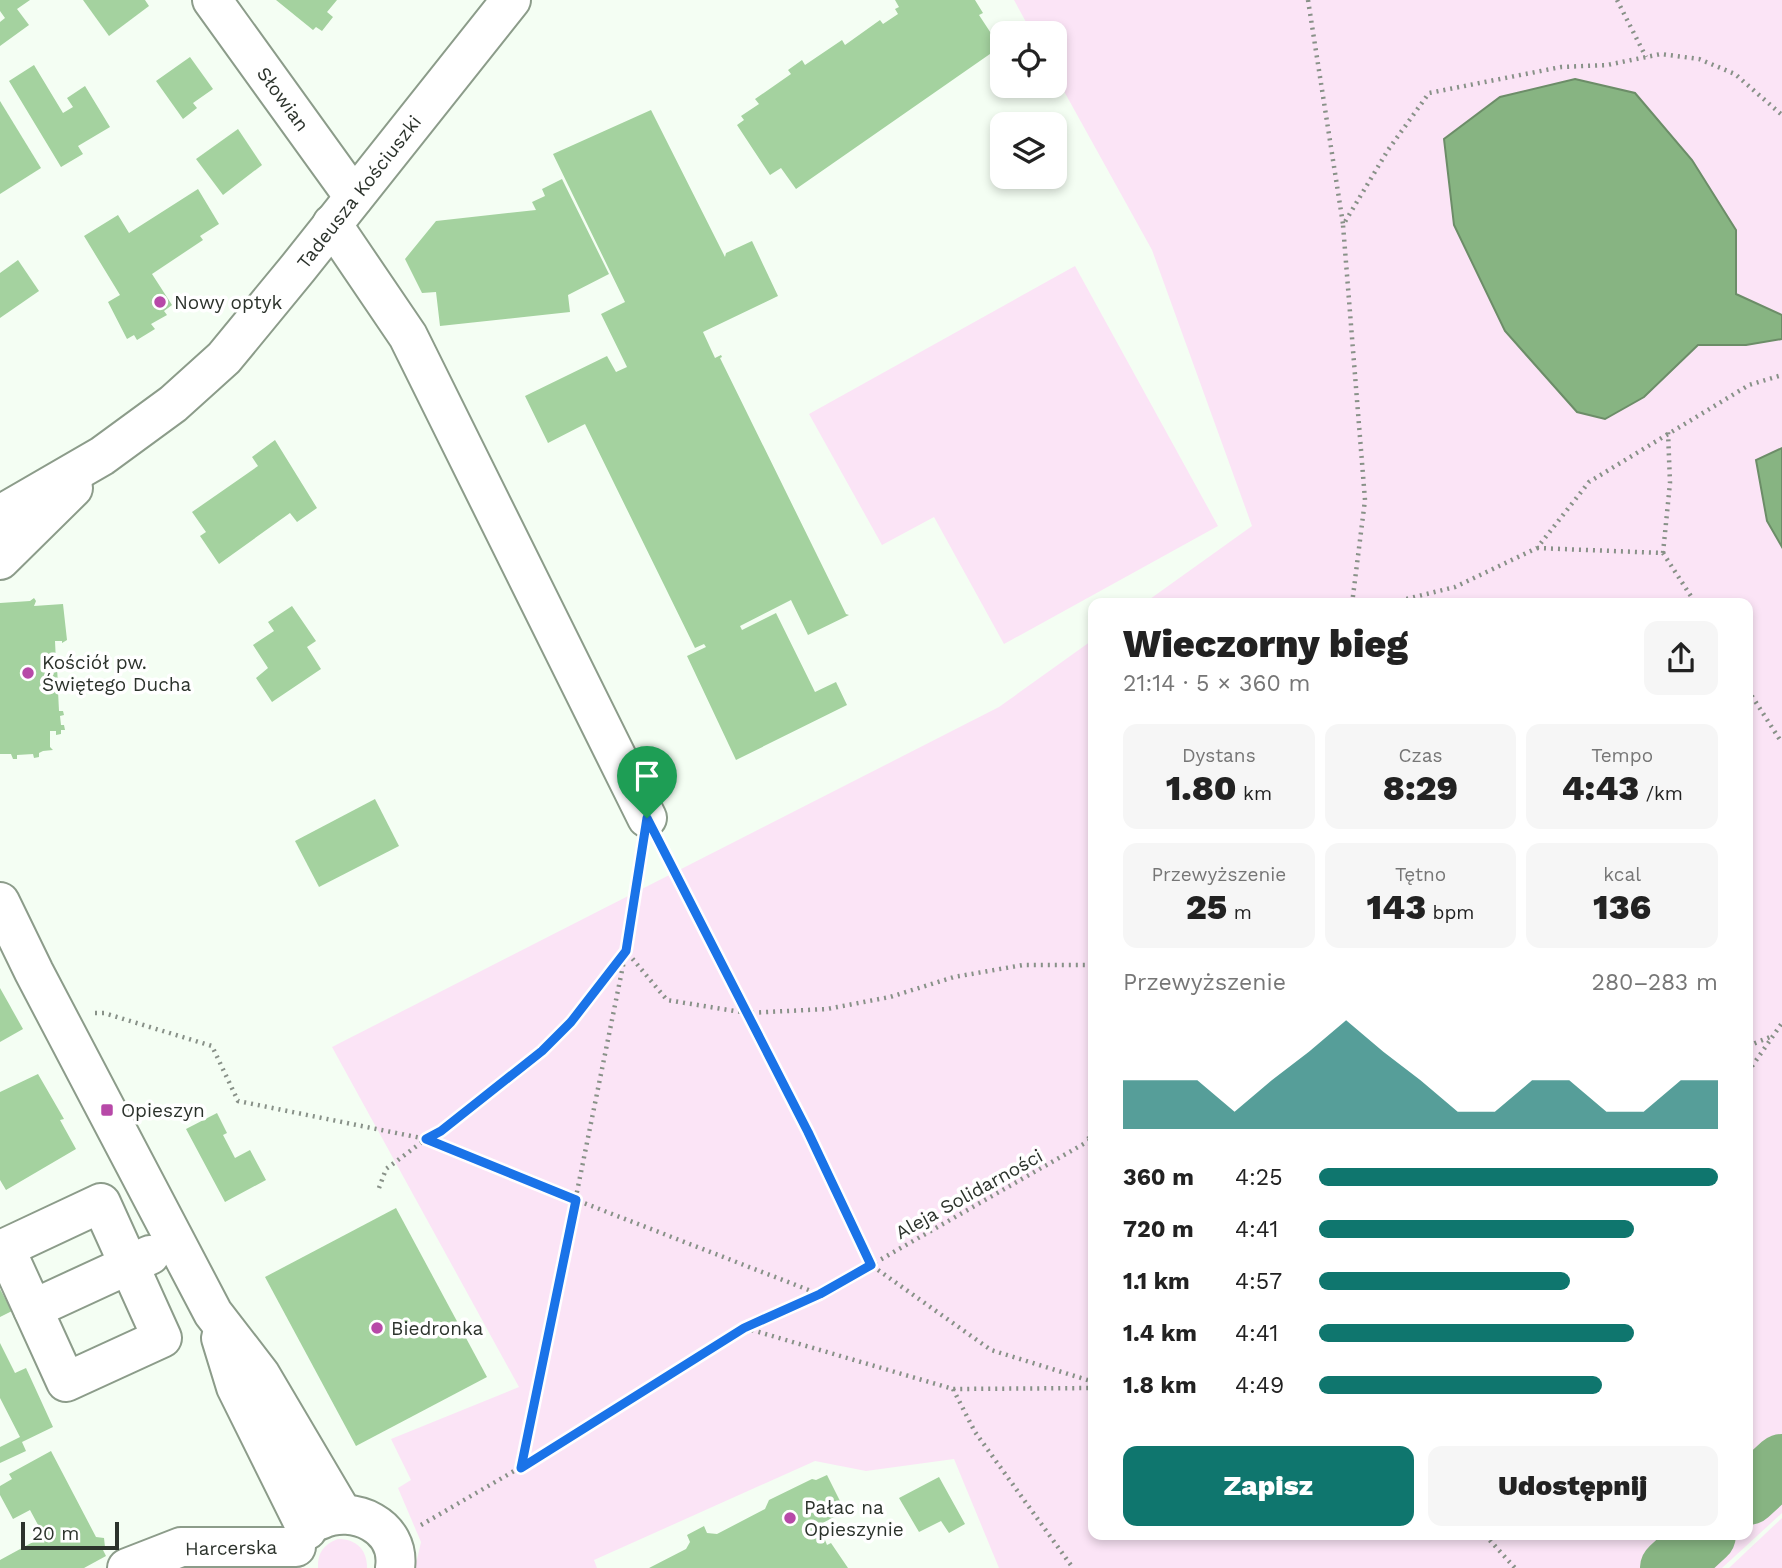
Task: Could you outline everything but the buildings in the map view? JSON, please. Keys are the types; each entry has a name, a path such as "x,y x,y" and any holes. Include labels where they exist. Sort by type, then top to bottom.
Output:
{"street":[{"name":"Słowian","path":"212,0 343,211 408,336 647,818"},
{"name":"Tadeusza Kościuszki","path":"0,515 102,456 173,404 224,358 511,0"},
{"name":"Tadeusza Kościuszki","path":"0,560 51,511 102,456"},
{"path":"0,902 34,972 214,1313 260,1374 342,1513"},
{"path":"0,934 34,972"},
{"path":"101,1203 128,1265 162,1338 66,1382 5,1248 101,1203"},
{"path":"33,1309 178,1243"},
{"path":"214,1313 236,1387 299,1548 323,1518 342,1513 362,1516 379,1526 393,1555"},
{"name":"Harcerska","path":"127,1568 181,1547 299,1548"}],"path":[{"path":"1308,0 1343,225 1365,500 1353,598"},
{"path":"1617,0 1646,57"},
{"path":"1343,225 1388,150 1429,93 1561,66 1607,65 1661,54 1699,59 1735,74 1782,115"},
{"path":"1410,598 1455,587 1537,548 1589,482 1749,385 1782,375"},
{"path":"1668,432 1671,483 1663,553 1692,598"},
{"path":"1537,548 1663,553"},
{"path":"1753,698 1782,743"},
{"path":"521,1468 626,951 647,818"},
{"path":"647,818 808,1132 871,1265 990,1349 1088,1380"},
{"path":"626,951 667,1000 747,1013 827,1009 890,997 954,977 1023,965 1088,965"},
{"path":"379,1188 386,1169 441,1131 542,1051 571,1022 626,951"},
{"path":"87,1012 104,1013 212,1046 238,1101 426,1139 820,1294"},
{"path":"1753,1065 1782,1023"},
{"path":"1753,1044 1773,1036"},
{"name":"Aleja Solidarności","path":"393,1555 521,1468 744,1328 820,1294 1088,1146"},
{"path":"744,1328 953,1389 1088,1388"},
{"path":"953,1389 975,1432 1073,1568"},
{"path":"1490,1540 1516,1568"}],"shaded area":[{"path":"1014,0 1782,0 1782,1513 1753,1540 1753,598 1151,598 1252,526 1152,250 1067,97 1067,21 1025,21"},
{"path":"1575,79 1635,93 1692,160 1736,230 1736,294 1782,315 1782,339 1746,345 1698,345 1644,397 1605,419 1577,412 1505,331 1454,225 1444,139 1500,97"},
{"path":"1075,266 1218,526 1004,644 934,517 882,545 809,414"},
{"path":"1782,448 1782,547 1767,521 1756,460"},
{"path":"1088,643 1088,1540 1753,1540 1722,1568 999,1568 954,1459 866,1471 815,1461 594,1560 597,1568 415,1568 421,1542 398,1488 411,1480 391,1439 519,1387 332,1047 999,707"},
{"path":"1782,1518 1782,1568 1729,1568"},
{"path":"338,1539 355,1543 363,1550 367,1568 318,1568 322,1550"}],"waterway":[{"path":"1753,1490 1782,1464"},
{"path":"1670,1568 1701,1540"}],"place":[{"name":"Nowy optyk","path":"160,302"},
{"name":"Kościół pw. Świętego Ducha","path":"28,673"},
{"name":"Opieszyn","path":"107,1110"},
{"name":"Biedronka","path":"377,1328"},
{"name":"Pałac na Opieszynie","path":"790,1518"}],"route":[{"path":"647,818 808,1132 871,1265 820,1294 744,1328 521,1468 576,1200 426,1139 441,1131 542,1051 571,1022 626,951 647,818"}]}
